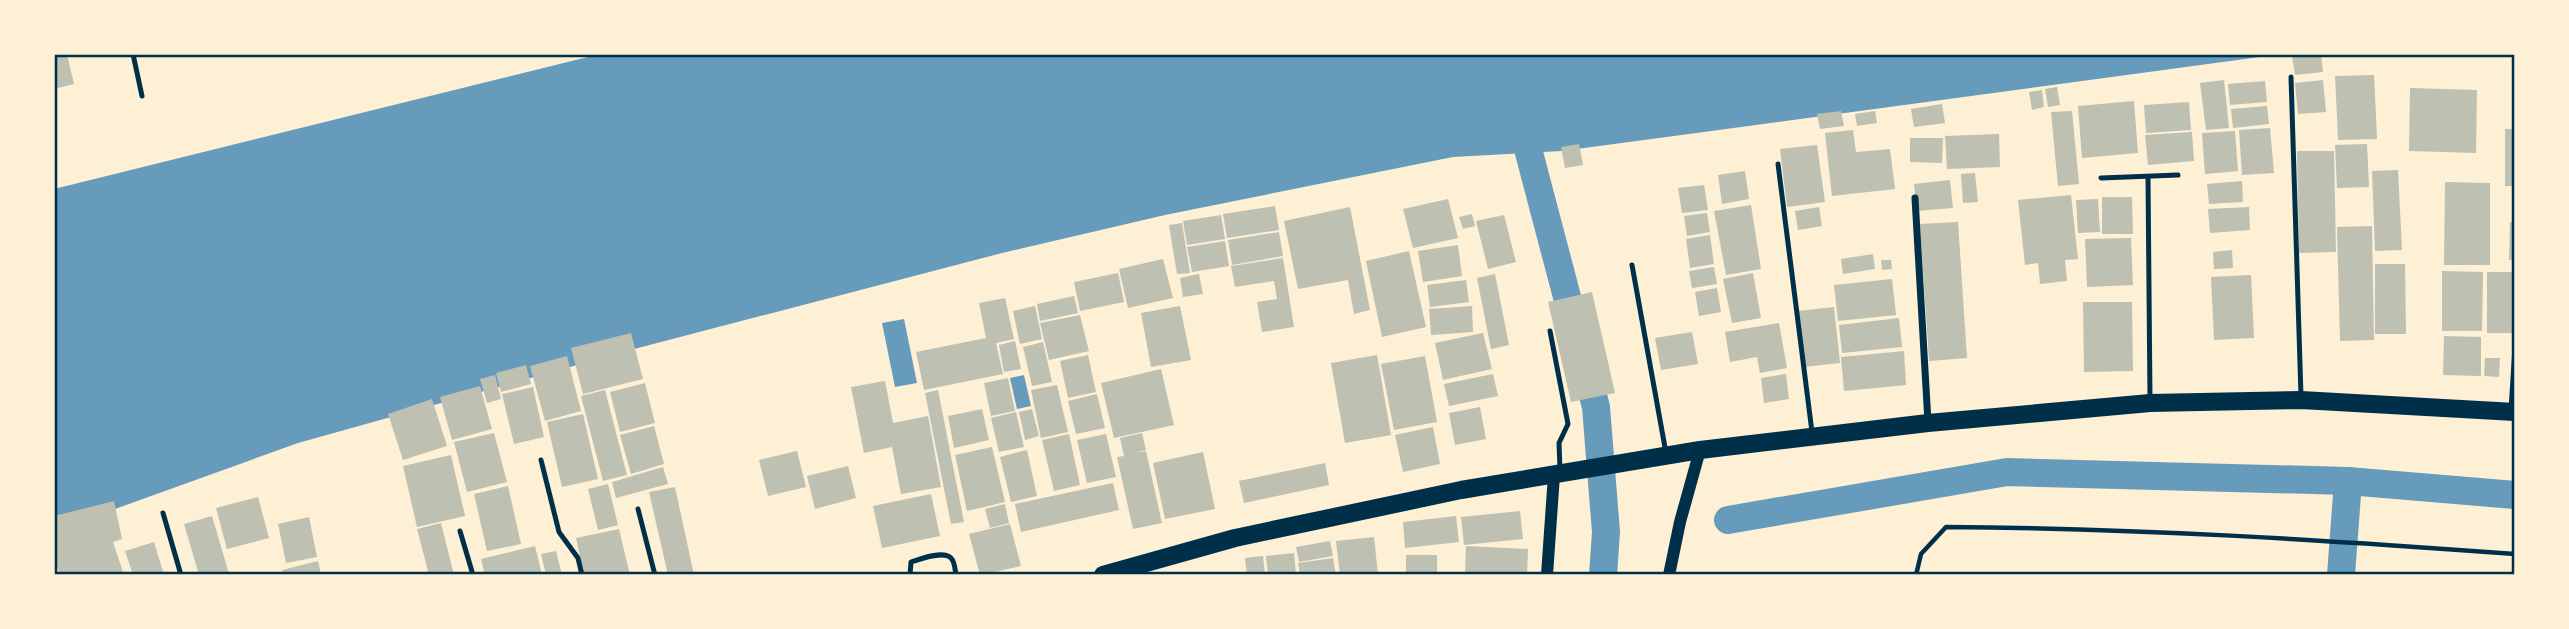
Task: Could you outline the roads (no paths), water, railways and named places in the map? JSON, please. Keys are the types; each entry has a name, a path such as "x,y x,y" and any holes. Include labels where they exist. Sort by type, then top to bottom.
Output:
{"main road":[{"path":"1103,575 1235,538 1461,490 1699,450 1813,436 2151,403 2301,400 2513,412"}],"street":[{"path":"1915,198 1928,423"},
{"path":"1669,575 1699,450"},
{"path":"1547,575 1562,473"}],"lane":[{"path":"133,54 142,96"},
{"path":"2291,77 2301,400"},
{"path":"1777,164 1813,436"},
{"path":"2101,178 2178,175"},
{"path":"2148,177 2151,403"},
{"path":"1632,265 1667,456"},
{"path":"1550,331 1568,424 1559,443 1562,473"},
{"path":"2513,412 2515,347"},
{"path":"541,460 559,532 578,558 582,575"},
{"path":"638,509 655,575"},
{"path":"163,513 181,575"},
{"path":"460,531 473,575"},
{"path":"910,575 911,562 944,555 951,557 956,575"}],"water":[{"path":"600,54 2282,54 1562,151 1453,157 1165,215 1002,253 638,348 298,443 54,531 54,189"},
{"path":"904,319 917,383 895,387 882,323"},
{"path":"1024,375 1031,406 1017,409 1010,378"}],"waterway":[{"path":"1503,54 1596,407 1606,532 1603,575"},
{"path":"1728,520 2007,472 2348,481 2515,495"},
{"path":"2341,575 2348,481"}]}
